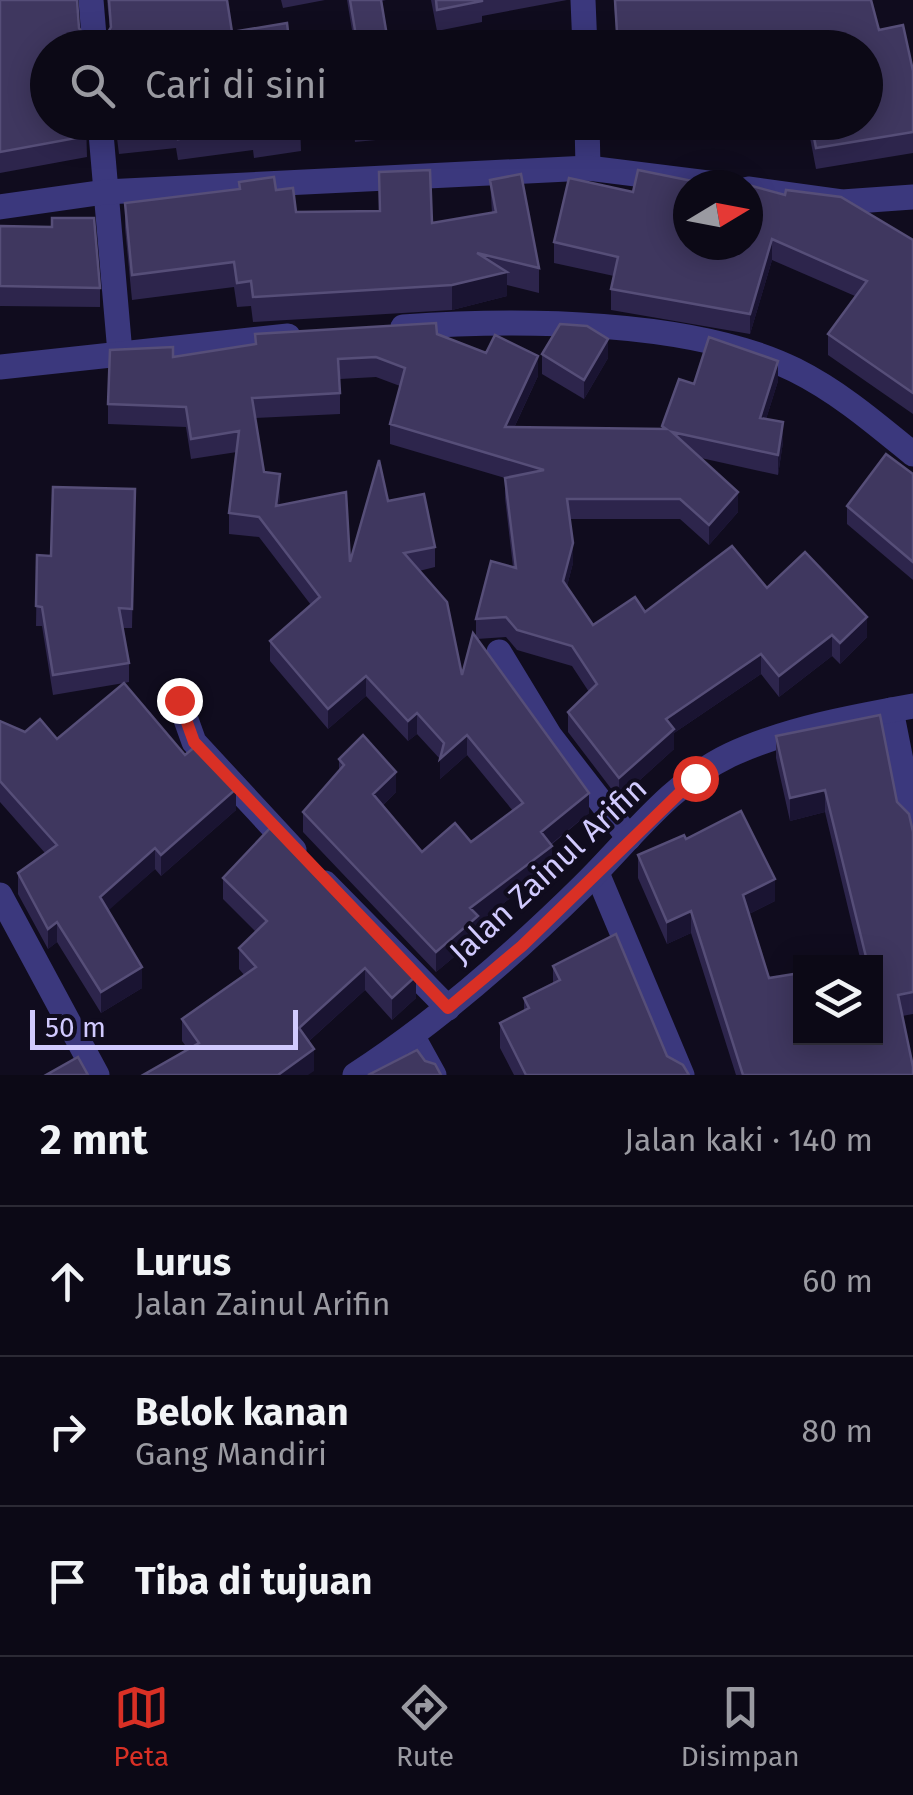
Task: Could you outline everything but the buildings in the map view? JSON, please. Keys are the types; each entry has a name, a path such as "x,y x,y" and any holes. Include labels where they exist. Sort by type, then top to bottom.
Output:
{"street":[{"path":"92,0 94,30"},
{"path":"584,0 585,30"},
{"path":"101,140 120,352"},
{"path":"587,140 588,168"},
{"path":"0,208 105,192 588,168 673,179"},
{"path":"763,190 842,202 913,197"},
{"path":"368,329 542,324 682,336 733,348 794,370 845,398 913,454"},
{"path":"0,367 312,334"},
{"path":"499,652 550,736 629,838"},
{"path":"179,700 194,742 448,1008"},
{"path":"902,708 913,821"},
{"name":"Jalan Zainul Arifin","path":"355,1075 413,1038 522,946 695,778 728,756 823,725 902,708"},
{"path":"597,873 682,1075"},
{"path":"0,895 97,1075"},
{"path":"413,1038 434,1075"}],"route":[{"path":"179,700 194,742 448,1008 522,946 695,778"}]}
